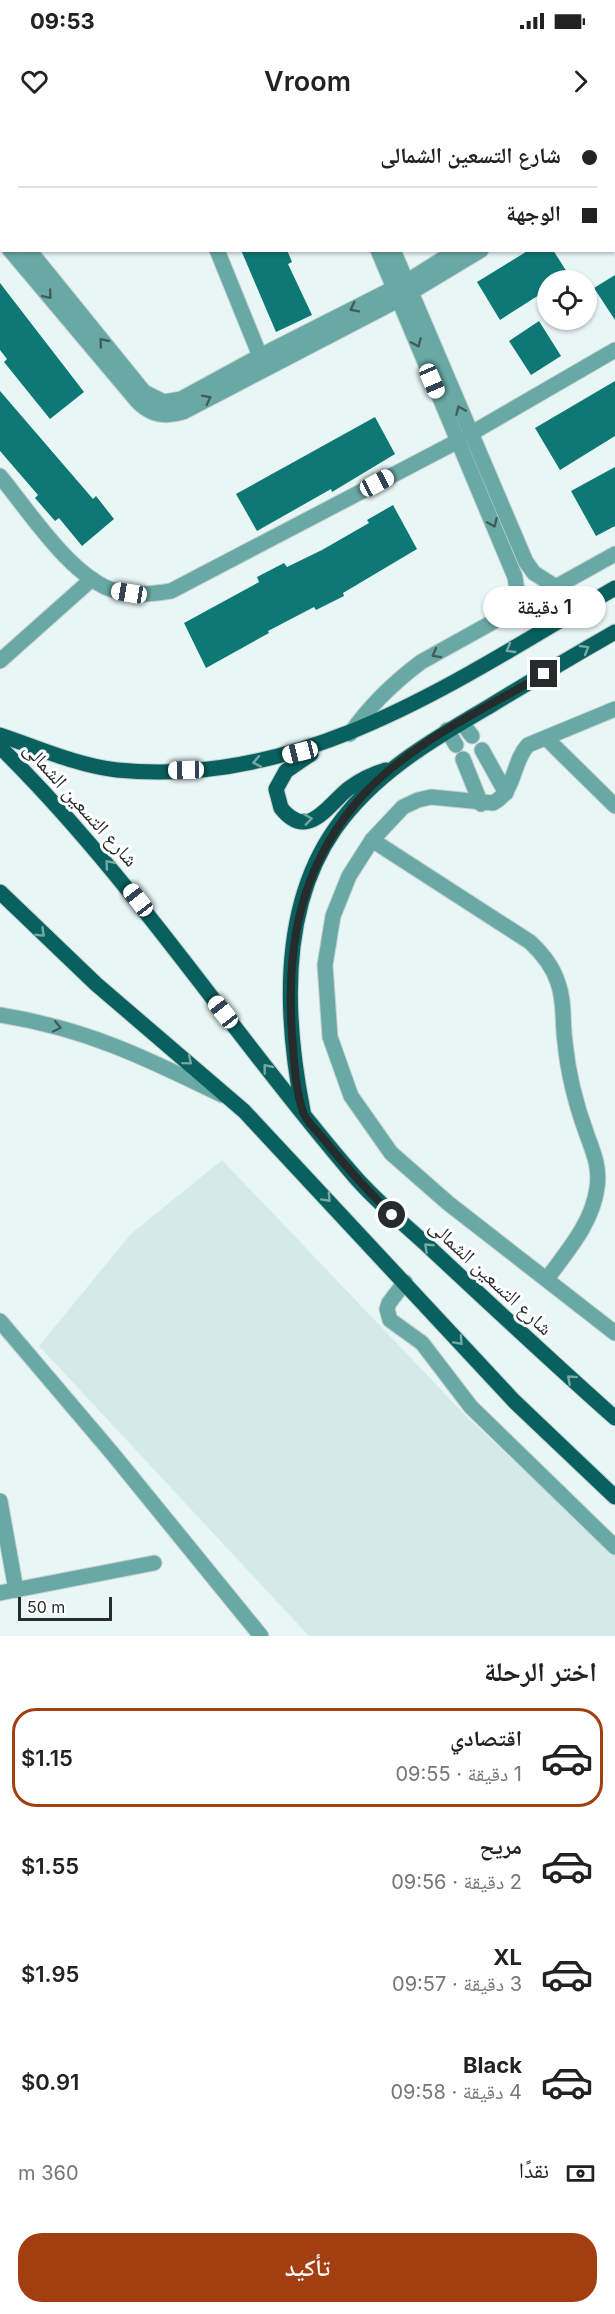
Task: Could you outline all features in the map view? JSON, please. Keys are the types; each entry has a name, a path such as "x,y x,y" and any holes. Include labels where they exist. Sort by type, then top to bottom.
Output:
{"main road":[{"path":"0,735 84,764 117,770 203,770 249,764 326,744 350,734 470,672 615,588"},
{"path":"304,1114 295,1067 291,1020 297,918 311,875 334,830 365,794 394,768 447,730 615,632"},
{"path":"326,744 286,771 278,782 278,802 290,818 303,821 316,819 359,781 394,768"},
{"name":"شارع التسعين الشمالى","path":"0,747 70,819 124,882 304,1114 369,1192 615,1418"},
{"path":"0,892 96,984 233,1101 297,1165 514,1401 615,1497"}],"street":[{"path":"12,252 138,402 150,411 165,416 183,412 476,252"},
{"path":"31,252 144,392 153,399 164,402 182,399 260,356 402,291 453,252"},
{"path":"218,252 260,356"},
{"path":"379,252 402,291 464,438 516,578 518,597 516,609"},
{"path":"393,252 402,291"},
{"path":"0,476 69,559 92,579 114,591 143,596 171,591 464,438 615,350"},
{"path":"464,438 526,562 534,573 556,587"},
{"path":"350,734 367,709 392,684 421,662 615,554"},
{"path":"0,661 92,579"},
{"path":"615,709 535,741 523,750 506,793 494,803 481,804 431,797 403,807 372,840 349,876 333,916 325,965 330,1037 351,1096 391,1153 448,1203 615,1333"},
{"path":"462,723 472,736"},
{"path":"447,730 456,745"},
{"path":"546,738 615,806"},
{"path":"482,750 506,793"},
{"path":"463,759 481,804"},
{"path":"372,840 531,942 546,959 557,980 562,999 565,1042 573,1089 598,1161 598,1174 595,1199 586,1225 547,1279"},
{"path":"0,1015 71,1030 111,1042 233,1101"},
{"path":"405,1282 389,1303 387,1310 390,1320 422,1343 471,1407 615,1547"},
{"path":"0,1321 112,1453 261,1636"},
{"path":"0,1501 16,1590"},
{"path":"0,1593 154,1563"}],"shaded area":[{"path":"222,1160 466,1416 615,1555 615,1636 309,1636 39,1346 131,1234"}],"building":[{"path":"242,252 288,252 292,262 288,264 312,315 276,332"},
{"path":"526,252 554,252 566,270 537,270 537,296 500,320 477,282"},
{"path":"615,275 615,320 597,293 597,286"},
{"path":"0,283 84,392 50,419 4,362 7,359 0,350"},
{"path":"537,322 537,330 545,330 561,356 531,375 509,341"},
{"path":"615,381 615,436 560,470 535,428"},
{"path":"0,391 93,499 96,496 114,519 82,546 59,518 55,521 35,498 38,495 0,451"},
{"path":"375,417 395,454 332,492 331,489 257,531 236,494"},
{"path":"615,467 615,526 596,536 571,491"},
{"path":"393,505 417,549 343,593 344,596 316,610 314,607 268,631 269,633 206,668 184,623 259,582 257,577 284,563 287,567 322,550 369,523 367,520"}],"route":[{"path":"392,1215 350,1172 304,1114 295,1067 291,1020 297,918 311,875 334,830 365,794 425,743 544,674"}]}
